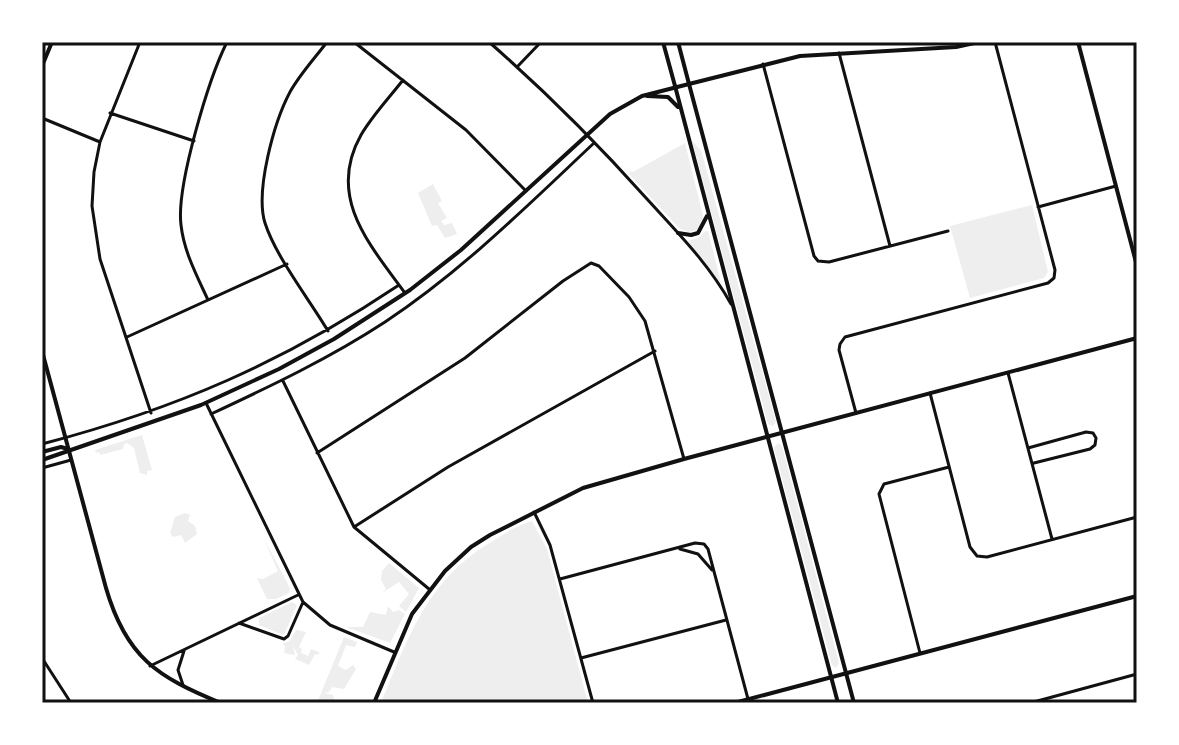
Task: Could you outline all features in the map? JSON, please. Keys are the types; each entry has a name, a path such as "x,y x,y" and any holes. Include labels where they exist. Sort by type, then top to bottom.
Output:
{"street":[{"path":"42,66 52,42"},
{"path":"140,42 100,142 92,184 93,223 100,259 151,413"},
{"path":"208,300 187,251 181,226 182,194 211,82 227,42"},
{"path":"327,42 284,105 261,200 266,226 328,331"},
{"path":"354,42 466,130 527,192"},
{"path":"489,42 548,94 678,233 712,272 733,308"},
{"path":"517,67 541,42"},
{"path":"663,42 838,703"},
{"path":"678,42 854,703"},
{"path":"42,460 63,454 68,449 156,423 206,403 306,355 405,293 461,250 586,134 610,114 642,96 800,56 956,47 979,42"},
{"path":"856,413 839,350 841,341 848,336 1048,283 1054,278 1055,270 995,42"},
{"path":"1078,42 1136,261"},
{"path":"839,53 890,246"},
{"path":"763,64 814,256 818,261 829,262 948,231"},
{"path":"403,80 359,138 348,179 350,203 357,224 405,293"},
{"path":"642,96 668,97 682,112"},
{"path":"110,113 195,141"},
{"path":"42,118 100,142"},
{"path":"211,414 356,340 426,292 500,232 594,143"},
{"path":"1038,207 1116,186"},
{"path":"678,233 698,233 706,223 708,214"},
{"path":"317,453 465,358 563,281 591,263 599,266 635,305 647,326 684,459"},
{"path":"126,337 287,264"},
{"path":"42,444 151,413 251,371 328,331 399,285"},
{"path":"374,703 412,614 429,589 471,547 534,512 597,482 1137,338"},
{"path":"42,351 110,605 128,640 150,666 185,688 221,703"},
{"path":"354,527 448,467 655,351"},
{"path":"1008,372 1052,539"},
{"path":"282,380 354,527 429,589"},
{"path":"930,393 970,547 977,556 987,557 1137,517"},
{"path":"206,403 303,602 330,625 394,652"},
{"path":"1028,448 1086,432 1093,433 1096,438 1090,449 1032,464"},
{"path":"42,452 61,447 68,449"},
{"path":"42,468 71,460"},
{"path":"920,653 879,499 880,488 887,483 949,467"},
{"path":"534,512 550,545 593,703"},
{"path":"560,579 676,548 704,544 708,549 748,699"},
{"path":"676,548 698,554 714,573"},
{"path":"150,666 298,595"},
{"path":"734,703 1137,596"},
{"path":"239,623 284,639 303,602"},
{"path":"581,658 726,620"},
{"path":"185,649 178,670 185,688"},
{"path":"42,658 71,703"},
{"path":"1030,703 1137,674"}],"shaded area":[{"path":"692,141 701,150 776,422 773,426 768,424"},
{"path":"685,143 704,220 697,230 688,232 679,228 629,174"},
{"path":"433,184 442,201 438,203 447,218 441,221 444,225 452,223 457,234 445,238 437,225 432,226 418,193"},
{"path":"1032,205 1048,272 1044,278 970,298 950,226"},
{"path":"708,231 721,283 688,241"},
{"path":"142,435 152,470 147,471 147,475 140,473 134,448 127,443 123,449 100,455 96,453 95,450"},
{"path":"778,443 782,446 839,663 836,668 832,665 774,448"},
{"path":"185,513 190,515 188,521 195,526 197,534 185,543 181,535 173,537 170,533 175,517"},
{"path":"532,521 547,549 588,703 381,703 411,633 436,591 471,556 507,532"},
{"path":"263,537 290,588 289,593 276,599 267,599 257,578 263,579 278,571"},
{"path":"389,563 419,588 406,612 399,606 409,594 399,582 382,593 386,589 381,580 382,571"},
{"path":"292,602 297,605 284,635 259,625 259,618"},
{"path":"388,606 393,612 399,610 405,614 390,643 346,627 363,627 370,612 386,615"},
{"path":"296,630 306,632 299,647 301,653 308,656 307,659 311,649 319,652 309,665 295,659 298,655 293,646 295,655 284,653 285,646 282,644 290,641"},
{"path":"344,637 357,642 355,647 346,645 338,666 346,670 353,665 356,669 344,689 332,687 324,693 333,695 335,703 325,700 317,703"}]}
